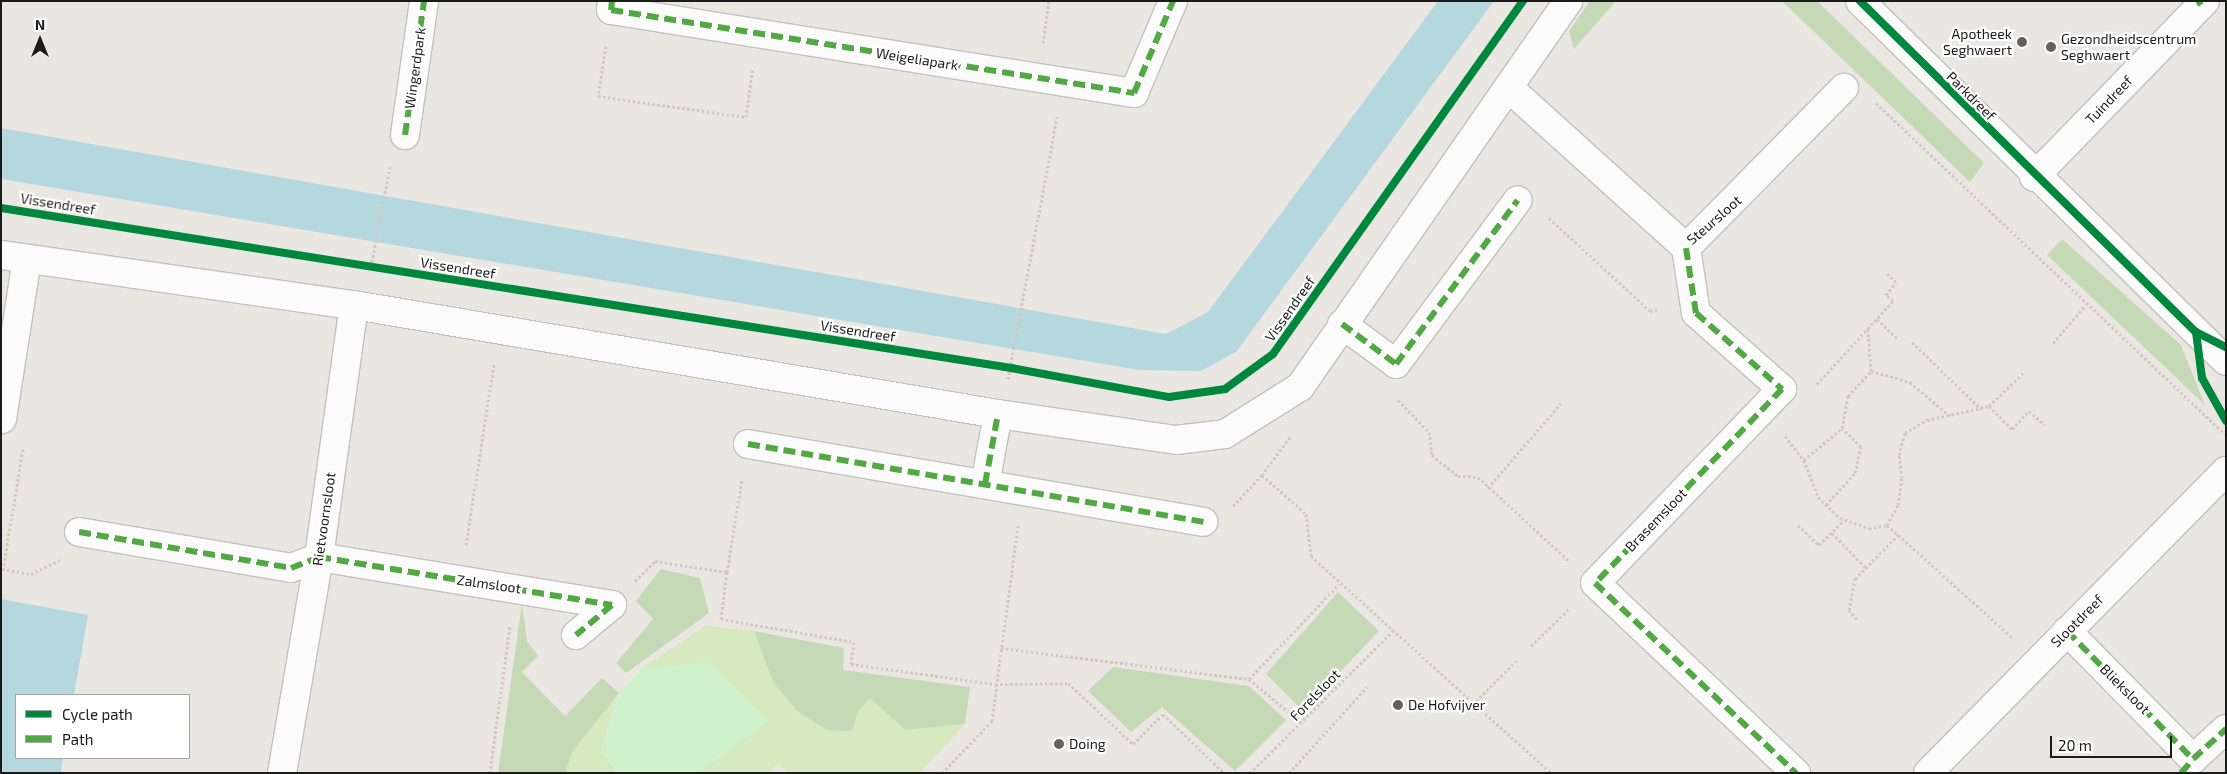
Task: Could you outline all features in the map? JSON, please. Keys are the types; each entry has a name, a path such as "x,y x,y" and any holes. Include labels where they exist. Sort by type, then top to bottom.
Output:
{"street":[{"name":"Wingerdpark","path":"405,135 424,1"},
{"name":"Weigeliapark","path":"611,6 758,34 1134,93 1173,1"},
{"path":"2,419 14,257 354,305 499,332 998,414 1176,440 1224,434 1300,387 1568,1"},
{"name":"Parkdreef","path":"1860,1 2034,177 2224,356"},
{"name":"Tuindreef","path":"2034,177 2201,2"},
{"name":"Steursloot","path":"1509,88 1686,248 1844,88"},
{"path":"1342,324 1396,364 1518,200"},
{"path":"1686,248 1694,306"},
{"name":"Rietvoornsloot","path":"282,773 319,557 354,305"},
{"name":"Brasemsloot","path":"1594,583 1782,389 1696,313 1694,306"},
{"path":"985,484 998,414"},
{"path":"748,444 1203,522"},
{"name":"Slootdreef","path":"1928,773 2226,470"},
{"path":"79,532 291,568 319,557"},
{"name":"Zalmsloot","path":"319,557 460,581 516,587 612,605"},
{"path":"1594,583 1796,773"},
{"path":"576,635 612,605"},
{"name":"Blieksloot","path":"2067,631 2187,766 2226,729"}],"path":[{"path":"1011,368 1026,280 1050,80 1048,1"},
{"path":"611,6 598,96 746,117 758,34"},
{"path":"1844,88 1860,88 2085,306 2226,435"},
{"path":"371,267 385,178"},
{"path":"1545,214 1650,310 1694,306"},
{"path":"354,305 356,264 381,268"},
{"path":"1810,392 1892,301 1886,295 1896,282 1887,274"},
{"path":"2053,343 2085,306"},
{"path":"1876,319 1898,339"},
{"path":"1804,460 1842,428 1848,396 1871,371 1868,328"},
{"path":"460,581 499,332"},
{"path":"1912,342 1981,409"},
{"path":"1396,364 1399,404 1429,432 1432,455 1458,476 1478,477 1594,583 1531,646"},
{"path":"1002,366 1021,370"},
{"path":"1871,371 1910,382 1952,417"},
{"path":"1763,410 1804,460 1818,497 1844,520 1869,528 1887,524 1898,505 1899,456 1905,433 1927,420 1952,417 1989,406 2025,371"},
{"path":"1300,387 1308,412 1262,475 1306,514 1310,556 1339,584 1476,702 1551,773"},
{"path":"1488,488 1561,404"},
{"path":"1989,406 2012,429 2030,411 2045,425"},
{"path":"2218,412 2226,421"},
{"path":"2,419 24,444 3,570"},
{"path":"1826,505 1855,472 1861,447 1842,428"},
{"path":"942,773 992,721 995,684 1024,490"},
{"path":"1798,524 1819,545 1844,520"},
{"path":"1887,524 2038,660"},
{"path":"1832,533 1866,568"},
{"path":"1857,619 1849,610 1855,579 1898,535"},
{"path":"612,605 655,561 727,572 721,619 854,642 851,664 995,684 1068,683 1133,744 1163,714 1224,773"},
{"path":"1248,679 1339,584"},
{"path":"490,773 516,587"},
{"path":"1001,648 1248,679 1303,724"},
{"path":"1476,702 1516,661"},
{"path":"1288,773 1367,687"}],"green space":[{"path":"1590,1 1616,1 1574,49 1569,31"},
{"path":"1782,1 1817,1 1984,163 1970,182"},
{"path":"2062,239 2181,345 2205,405 2047,255"},
{"path":"661,569 700,578 709,613 626,673 616,663 653,619 636,601"},
{"path":"1338,592 1379,631 1303,711 1266,674"},
{"path":"522,603 527,641 538,656 522,672 565,716 602,678 619,693 572,752 565,773 498,773"},
{"path":"705,626 754,631 773,682 852,731 858,711 870,698 905,730 965,724 920,773 788,773 779,763 768,773 698,773 769,721 708,663 642,668"},
{"path":"754,631 844,648 843,670 970,687 965,724 905,730 870,698 858,711 852,731 827,730 797,711 773,682"},
{"path":"708,663 769,721 698,773 618,773 600,753 619,693 642,668"},
{"path":"1113,667 1249,686 1286,720 1235,771 1162,707 1131,732 1088,691"},
{"path":"619,693 600,753 618,773 565,773 572,752"}],"water":[{"path":"1438,1 1494,1 1236,352 1201,371 1139,370 1,179 1,128 1166,334 1208,312"},
{"path":"1,599 88,615 74,694 15,694 15,759 63,759 61,773 1,773"}],"marked path":[{"path":"405,135 424,1"},
{"path":"612,1 611,10 1134,93 1173,1"},
{"path":"2198,1 2201,5"},
{"path":"1342,324 1396,364 1518,200"},
{"path":"1686,248 1696,313 1782,389 1595,583 1796,773"},
{"path":"985,484 998,414"},
{"path":"748,444 1203,522"},
{"path":"79,532 291,568 319,557 612,605 576,635"},
{"path":"2067,631 2193,759 2226,729"},
{"path":"2181,773 2193,759"}],"cycle path":[{"name":"Vissendreef","path":"1,208 1011,368 1169,397 1225,389 1273,354 1523,1"},
{"path":"1860,1 2196,332 2226,347"},
{"path":"2196,332 2202,378 2226,421"}],"place":[{"name":"Apotheek Seghwaert","path":"2022,42"},
{"name":"Gezondheidscentrum Seghwaert","path":"2051,47"},
{"name":"De Hofvijver","path":"1398,705"},
{"name":"Doing","path":"1059,744"}]}
